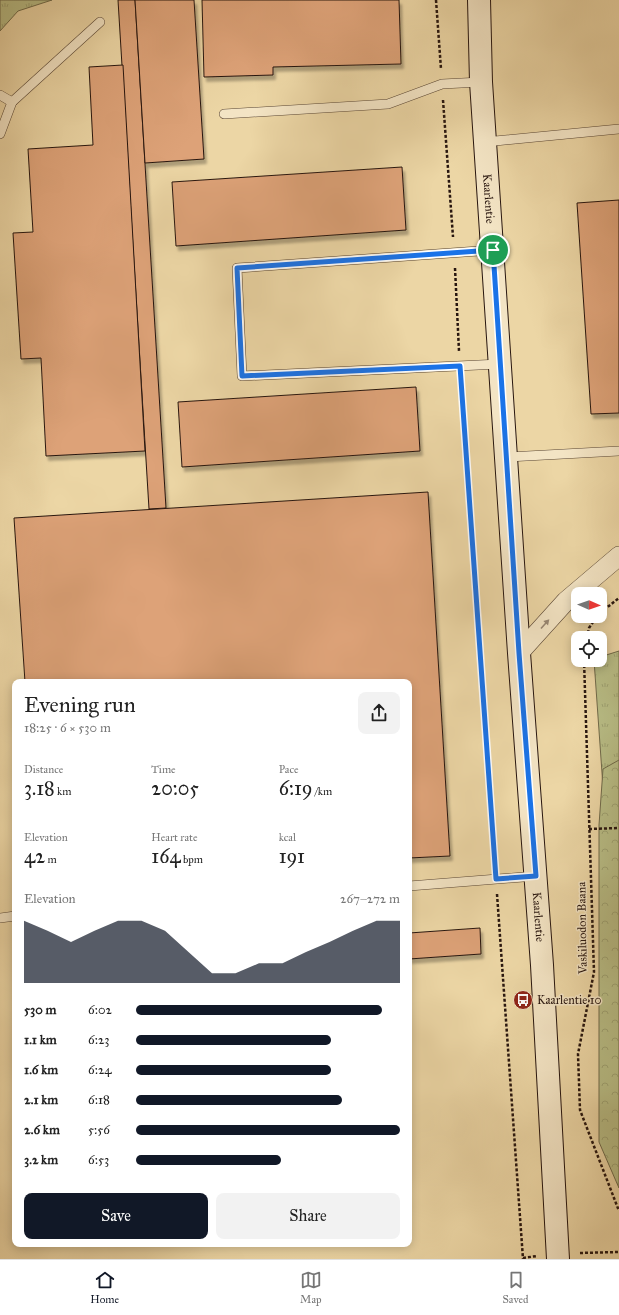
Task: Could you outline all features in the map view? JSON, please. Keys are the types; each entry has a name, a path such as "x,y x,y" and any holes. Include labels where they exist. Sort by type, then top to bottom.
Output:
{"street":[{"name":"Kaarlentie","path":"479,0 481,82 519,653 536,876 558,1259"},
{"path":"519,653 566,601 619,556"}],"lane":[{"path":"0,134 12,102 100,22"},
{"path":"224,114 388,104 442,84 481,82"},
{"path":"0,95 12,102"},
{"path":"486,142 619,129"},
{"path":"493,250 237,268 242,376 500,364"},
{"path":"507,457 619,451"},
{"path":"412,886 536,876"},
{"path":"0,918 12,916"}],"path":[{"path":"436,0 454,253 460,366 523,1259"},
{"path":"607,607 619,598"},
{"name":"Vaskiluodon Baana","path":"584,667 594,972 578,1054 580,1110 619,1211"},
{"path":"589,829 619,828"}],"green space":[{"path":"0,0 52,0 18,11 0,31"},
{"path":"619,651 619,815 605,815 594,667 607,667 607,655"},
{"path":"619,760 619,1188 599,1142 599,825 603,769"}],"building":[{"path":"118,0 135,0 166,508 149,509"},
{"path":"135,0 194,0 204,159 145,163"},
{"path":"202,0 399,0 401,64 273,67 273,75 204,77"},
{"path":"123,65 145,451 46,456 41,358 21,359 13,233 33,232 28,149 93,145 89,67"},
{"path":"402,167 406,230 176,246 172,182"},
{"path":"619,200 619,413 591,414 577,203"},
{"path":"416,387 420,451 182,467 178,402"},
{"path":"428,492 450,856 412,858 412,679 25,679 14,518"},
{"path":"480,928 481,954 412,959 412,933"}],"place":[{"name":"Kaarlentie 10","path":"523,1000"}],"route":[{"path":"493,250 519,653 536,876 496,879 460,366 242,376 237,268 493,250"}]}
